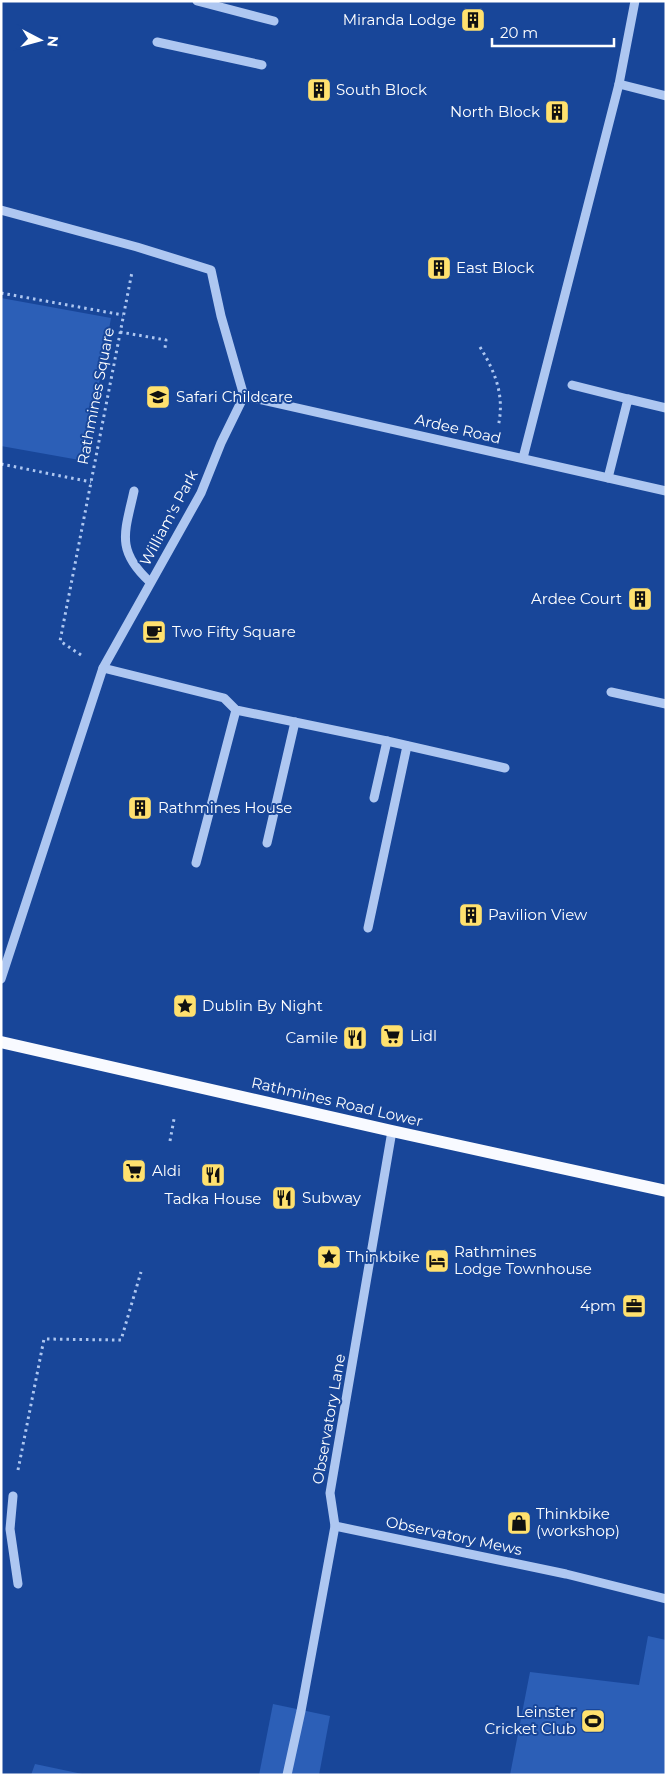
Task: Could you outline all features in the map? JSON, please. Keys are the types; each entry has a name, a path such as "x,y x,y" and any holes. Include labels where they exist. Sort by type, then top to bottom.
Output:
{"main road":[{"name":"Rathmines Road Lower","path":"1,1042 666,1191"}],"street":[{"path":"523,458 619,84 635,1"},
{"path":"199,2 274,21"},
{"path":"157,42 262,66"},
{"path":"619,84 666,96"},
{"path":"1,210 137,246 211,270 220,316 244,396"},
{"path":"572,385 666,408"},
{"name":"Ardee Road","path":"244,396 666,491"},
{"name":"William's Park","path":"1,979 103,668 201,493 221,443 244,396"},
{"path":"608,478 628,399"},
{"path":"134,491 124,540 128,556 142,575 150,582"},
{"path":"103,668 224,698 236,710 387,741 505,768"},
{"path":"612,692 666,704"},
{"path":"196,863 236,710"},
{"path":"267,843 295,722"},
{"path":"374,798 387,741"},
{"path":"368,928 408,746"},
{"name":"Observatory Lane","path":"287,1775 301,1711 335,1526 330,1493 392,1131"},
{"path":"13,1496 6,1528 18,1584"},
{"name":"Observatory Mews","path":"335,1526 566,1574 666,1599"}],"path":[{"name":"Rathmines Square","path":"103,668 60,641 137,246"},
{"name":"Rathmines Square","path":"1,292 123,315"},
{"path":"120,332 166,340 165,348"},
{"path":"480,347 490,362 497,380 502,409 492,451"},
{"name":"Rathmines Square","path":"1,464 92,482"},
{"path":"170,1141 174,1119"},
{"path":"13,1496 44,1339 121,1340 141,1272"}],"shaded area":[{"path":"1,298 111,318 85,461 1,446"},
{"name":"Leinster Cricket Club","path":"648,1636 666,1640 666,1775 510,1775 530,1672 639,1685"},
{"path":"273,1704 330,1716 319,1775 259,1775"},
{"path":"35,1764 87,1775 31,1775"}],"place":[{"name":"Miranda Lodge","path":"473,20"},
{"name":"South Block","path":"319,90"},
{"name":"North Block","path":"557,112"},
{"name":"East Block","path":"439,268"},
{"name":"Safari Childcare","path":"158,397"},
{"name":"Ardee Court","path":"640,599"},
{"name":"Two Fifty Square","path":"154,632"},
{"name":"Rathmines House","path":"140,808"},
{"name":"Pavilion View","path":"471,915"},
{"name":"Dublin By Night","path":"185,1006"},
{"name":"Lidl","path":"392,1036"},
{"name":"Camile","path":"355,1038"},
{"name":"Aldi","path":"134,1171"},
{"name":"Tadka House","path":"213,1175"},
{"name":"Subway","path":"284,1198"},
{"name":"Thinkbike","path":"329,1257"},
{"name":"Rathmines Lodge Townhouse","path":"437,1261"},
{"name":"4pm","path":"634,1306"},
{"name":"Thinkbike (workshop)","path":"519,1523"},
{"name":"Leinster Cricket Club","path":"593,1721"}]}
